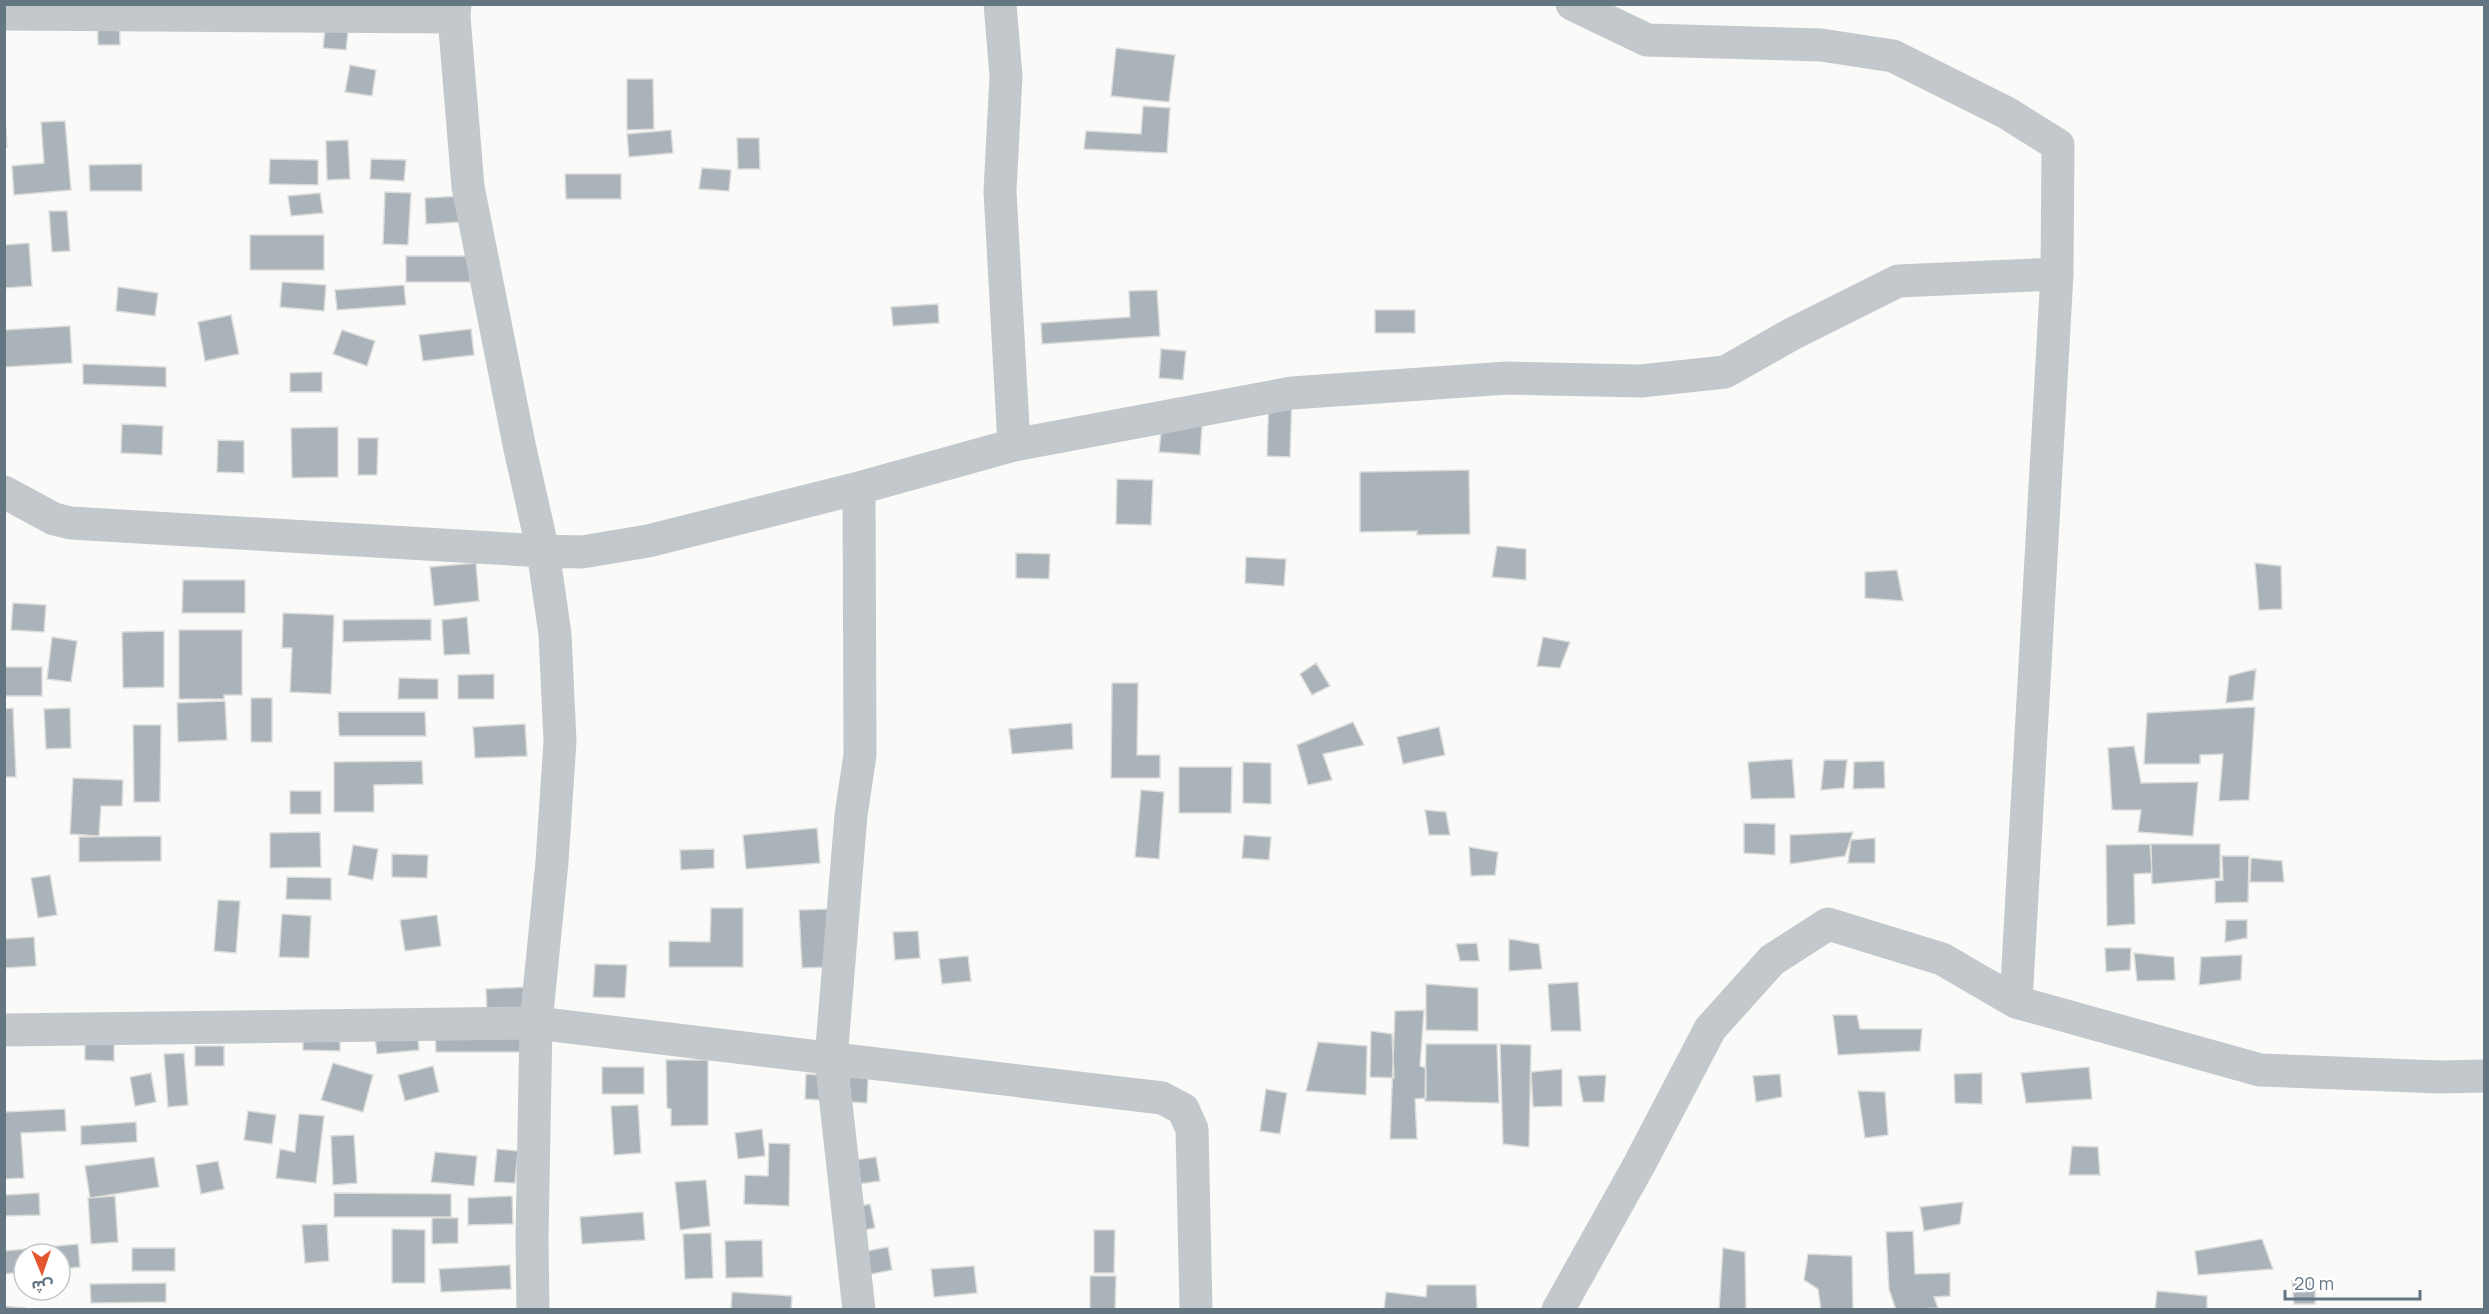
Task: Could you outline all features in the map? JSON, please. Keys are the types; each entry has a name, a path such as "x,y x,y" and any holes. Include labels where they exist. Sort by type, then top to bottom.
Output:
{"street":[{"path":"1000,4 1006,76 1000,191 1014,445"},
{"path":"1572,4 1647,40 1821,45 1893,56 2007,113 2058,145 2057,274 2016,1002"},
{"path":"4,14 454,10 468,187 520,449 543,551 555,634 560,741 552,862 536,1023 531,1238 533,1310"},
{"path":"4,492 54,519 71,523 582,552 648,541 859,488 1014,445 1292,393 1507,378 1641,381 1725,372 1792,334 1898,281 2057,274"},
{"path":"859,488 860,755 851,815 831,1059 859,1310"},
{"path":"1558,1310 1640,1165 1710,1029 1772,960 1828,924 1941,959 2016,1002 2260,1070 2440,1077 2484,1076"},
{"path":"4,1030 536,1023 1162,1098 1183,1110 1192,1129 1196,1310"}],"building":[{"path":"97,4 119,4 120,45 98,45"},
{"path":"326,20 349,22 346,50 323,48"},
{"path":"1116,48 1175,55 1169,102 1111,96"},
{"path":"350,65 376,70 372,96 345,92"},
{"path":"627,79 653,79 654,129 627,130"},
{"path":"4,98 7,147 4,147"},
{"path":"1143,106 1170,108 1167,153 1084,149 1086,131 1141,134"},
{"path":"65,121 71,190 14,195 12,166 44,163 41,122"},
{"path":"671,130 673,153 629,157 627,134"},
{"path":"737,138 759,138 760,169 738,169"},
{"path":"348,140 350,179 327,180 326,141"},
{"path":"270,159 318,160 318,185 269,184"},
{"path":"371,159 406,160 404,181 370,179"},
{"path":"142,164 142,191 90,191 89,165"},
{"path":"702,168 731,170 729,191 699,189"},
{"path":"565,174 621,174 621,199 566,199"},
{"path":"385,192 411,193 408,245 383,244"},
{"path":"320,193 323,213 291,216 288,196"},
{"path":"462,196 463,222 426,224 425,198"},
{"path":"49,211 67,211 70,251 52,252"},
{"path":"250,235 324,235 324,270 250,270"},
{"path":"29,243 32,286 4,288 4,245"},
{"path":"406,256 470,256 470,282 406,282"},
{"path":"282,282 326,285 324,311 280,307"},
{"path":"404,285 406,305 337,310 335,290"},
{"path":"118,287 158,293 155,316 116,311"},
{"path":"1157,290 1160,336 1042,344 1041,323 1130,317 1129,291"},
{"path":"938,304 939,323 893,326 891,307"},
{"path":"1375,310 1415,310 1415,333 1375,333"},
{"path":"231,315 239,354 205,361 198,322"},
{"path":"70,326 72,363 4,367 4,330"},
{"path":"471,329 474,355 423,361 419,335"},
{"path":"342,330 375,341 367,366 333,354"},
{"path":"1161,349 1186,351 1183,380 1159,378"},
{"path":"83,364 166,367 166,387 83,384"},
{"path":"322,372 322,392 290,392 290,373"},
{"path":"1269,394 1292,395 1290,457 1267,456"},
{"path":"1162,423 1202,426 1200,455 1159,452"},
{"path":"122,424 163,426 162,455 121,453"},
{"path":"338,427 338,477 292,478 291,428"},
{"path":"358,438 378,438 377,475 358,475"},
{"path":"218,440 244,441 244,473 217,472"},
{"path":"1469,470 1470,534 1417,535 1417,531 1360,532 1360,472"},
{"path":"1117,479 1153,480 1151,525 1116,524"},
{"path":"1497,546 1526,549 1526,580 1492,577"},
{"path":"1016,553 1050,554 1049,579 1016,578"},
{"path":"1246,557 1286,559 1284,586 1245,583"},
{"path":"476,563 479,601 434,606 430,567"},
{"path":"2255,563 2281,566 2282,609 2259,610"},
{"path":"1897,570 1903,601 1865,598 1865,572"},
{"path":"183,580 245,580 245,613 182,613"},
{"path":"13,603 46,605 44,632 11,630"},
{"path":"283,613 334,615 331,694 290,692 292,648 282,648"},
{"path":"467,617 470,654 444,655 442,620"},
{"path":"431,619 431,640 343,642 343,620"},
{"path":"179,630 242,630 242,695 224,695 224,699 179,699"},
{"path":"164,631 164,687 123,688 122,632"},
{"path":"52,637 77,641 71,682 47,679"},
{"path":"1543,637 1570,642 1560,668 1537,666"},
{"path":"1316,663 1330,686 1312,695 1300,674"},
{"path":"4,667 42,667 42,696 4,696"},
{"path":"2256,669 2253,700 2226,703 2229,676"},
{"path":"494,674 494,699 458,699 458,675"},
{"path":"399,678 438,679 438,699 398,699"},
{"path":"1112,683 1138,683 1137,755 1160,755 1160,778 1111,778"},
{"path":"251,698 272,698 272,742 251,742"},
{"path":"225,701 227,740 178,742 177,703"},
{"path":"2255,707 2249,800 2219,801 2223,754 2200,755 2200,764 2144,764 2147,713"},
{"path":"13,708 16,777 4,777 4,709"},
{"path":"70,708 71,748 46,749 44,709"},
{"path":"338,712 425,712 426,736 339,736"},
{"path":"1353,722 1364,745 1323,754 1332,780 1308,785 1297,745"},
{"path":"1072,723 1073,749 1012,754 1009,729"},
{"path":"525,724 527,756 475,758 473,727"},
{"path":"133,725 161,725 160,802 134,802"},
{"path":"1439,727 1445,755 1403,764 1397,737"},
{"path":"2134,746 2141,783 2198,782 2193,836 2138,832 2141,810 2112,810 2108,748"},
{"path":"1792,759 1795,798 1751,799 1748,762"},
{"path":"1824,760 1847,760 1844,788 1821,790"},
{"path":"422,761 423,784 374,785 374,812 334,812 334,762"},
{"path":"1884,761 1885,788 1853,789 1854,762"},
{"path":"1243,762 1271,763 1271,804 1243,803"},
{"path":"1179,767 1232,767 1231,813 1179,813"},
{"path":"73,778 123,780 122,806 101,806 99,836 70,834"},
{"path":"1141,790 1164,792 1159,859 1135,857"},
{"path":"290,791 321,791 321,814 290,814"},
{"path":"1425,810 1446,812 1450,835 1429,835"},
{"path":"1744,823 1775,824 1775,855 1744,853"},
{"path":"817,828 820,863 746,869 743,835"},
{"path":"320,832 321,867 270,868 270,833"},
{"path":"1853,832 1845,856 1790,864 1790,835"},
{"path":"1244,835 1271,837 1269,860 1242,858"},
{"path":"161,836 161,861 79,862 79,837"},
{"path":"1875,838 1875,863 1848,863 1851,840"},
{"path":"2150,844 2152,873 2134,874 2135,924 2107,926 2106,845"},
{"path":"2151,844 2220,844 2220,878 2152,884"},
{"path":"353,845 378,849 373,880 348,875"},
{"path":"1469,847 1498,852 1495,875 1471,876"},
{"path":"714,849 714,868 681,870 680,850"},
{"path":"392,854 428,855 427,878 392,877"},
{"path":"2222,856 2249,856 2248,902 2215,903 2215,881 2223,880"},
{"path":"2251,858 2282,861 2284,882 2250,882"},
{"path":"50,875 57,915 38,918 31,878"},
{"path":"287,877 331,878 331,900 286,899"},
{"path":"218,900 240,901 236,953 214,951"},
{"path":"711,908 743,908 743,967 669,967 669,941 710,942"},
{"path":"829,909 831,967 802,968 799,910"},
{"path":"282,914 311,916 309,958 279,957"},
{"path":"437,915 441,946 405,951 400,920"},
{"path":"2226,920 2247,920 2247,938 2225,942"},
{"path":"918,931 920,958 895,960 893,932"},
{"path":"34,937 36,966 4,968 4,939"},
{"path":"1509,939 1539,944 1542,969 1509,971"},
{"path":"1477,943 1479,961 1460,961 1456,944"},
{"path":"2105,948 2131,948 2130,970 2106,972"},
{"path":"2134,953 2174,957 2175,980 2137,981"},
{"path":"2242,955 2241,980 2199,985 2201,957"},
{"path":"968,956 971,981 942,984 939,959"},
{"path":"595,964 627,965 625,998 593,997"},
{"path":"1578,982 1581,1031 1551,1031 1548,984"},
{"path":"1426,984 1478,988 1478,1031 1426,1030"},
{"path":"526,987 528,1012 487,1014 486,989"},
{"path":"1424,1010 1420,1066 1426,1068 1426,1098 1415,1099 1417,1139 1390,1139 1395,1011"},
{"path":"1833,1015 1857,1015 1860,1029 1922,1029 1920,1051 1838,1055"},
{"path":"303,1018 340,1019 340,1051 303,1050"},
{"path":"417,1026 419,1050 377,1054 374,1030"},
{"path":"435,1029 527,1029 527,1052 436,1052"},
{"path":"1371,1031 1392,1034 1394,1078 1370,1077"},
{"path":"85,1035 114,1035 114,1061 85,1060"},
{"path":"1318,1042 1367,1046 1366,1095 1306,1091"},
{"path":"1426,1044 1497,1044 1499,1103 1425,1101"},
{"path":"1500,1044 1531,1045 1529,1147 1503,1144"},
{"path":"195,1046 224,1046 224,1066 195,1066"},
{"path":"184,1053 188,1105 168,1107 164,1054"},
{"path":"666,1060 708,1060 708,1125 671,1126 671,1109 667,1108"},
{"path":"333,1063 373,1075 363,1112 321,1100"},
{"path":"433,1066 439,1092 405,1101 398,1075"},
{"path":"602,1067 644,1067 644,1094 602,1094"},
{"path":"2089,1067 2092,1099 2026,1103 2021,1073"},
{"path":"1562,1069 1562,1106 1533,1107 1531,1072"},
{"path":"151,1073 156,1102 135,1106 130,1077"},
{"path":"1982,1073 1982,1104 1955,1103 1954,1074"},
{"path":"806,1074 868,1078 867,1103 805,1099"},
{"path":"1780,1074 1782,1097 1756,1102 1753,1076"},
{"path":"1606,1075 1604,1102 1583,1102 1578,1076"},
{"path":"1266,1089 1287,1093 1280,1134 1260,1131"},
{"path":"1858,1091 1885,1092 1888,1135 1865,1138"},
{"path":"638,1105 641,1153 614,1155 611,1106"},
{"path":"65,1109 66,1131 21,1133 24,1178 4,1179 4,1112"},
{"path":"248,1111 276,1115 272,1144 244,1140"},
{"path":"299,1114 324,1116 316,1183 276,1178 280,1149 295,1152"},
{"path":"136,1122 137,1142 81,1145 81,1126"},
{"path":"762,1129 765,1156 738,1159 735,1133"},
{"path":"354,1135 357,1183 333,1185 331,1136"},
{"path":"769,1143 790,1144 789,1206 744,1204 745,1175 768,1176"},
{"path":"2072,1146 2098,1147 2100,1175 2069,1175"},
{"path":"497,1149 518,1151 515,1183 494,1182"},
{"path":"435,1152 477,1156 474,1186 431,1182"},
{"path":"154,1157 159,1187 90,1198 85,1166"},
{"path":"876,1157 880,1181 851,1185 848,1161"},
{"path":"218,1161 224,1189 201,1194 196,1165"},
{"path":"706,1180 710,1226 680,1230 675,1182"},
{"path":"39,1193 40,1215 4,1216 4,1195"},
{"path":"334,1193 451,1194 451,1217 334,1217"},
{"path":"115,1196 118,1242 91,1244 88,1198"},
{"path":"512,1196 513,1224 468,1225 468,1198"},
{"path":"1963,1202 1960,1224 1924,1231 1920,1207"},
{"path":"870,1204 875,1228 845,1234 840,1210"},
{"path":"643,1212 645,1240 582,1244 580,1217"},
{"path":"432,1218 458,1218 458,1243 432,1244"},
{"path":"327,1224 329,1261 305,1263 302,1225"},
{"path":"392,1229 425,1230 425,1283 392,1283"},
{"path":"1094,1230 1115,1230 1114,1273 1094,1273"},
{"path":"1913,1231 1915,1274 1950,1273 1950,1296 1934,1297 1938,1308 1896,1310 1889,1289 1886,1232"},
{"path":"711,1233 713,1278 685,1279 683,1234"},
{"path":"2262,1239 2273,1269 2198,1275 2195,1251"},
{"path":"762,1240 763,1277 726,1278 725,1241"},
{"path":"78,1244 80,1267 72,1268 72,1245"},
{"path":"888,1247 892,1270 857,1277 852,1254"},
{"path":"132,1248 175,1248 175,1271 132,1271"},
{"path":"1723,1248 1745,1252 1746,1310 1719,1310"},
{"path":"12,1250 12,1273 4,1274 4,1251"},
{"path":"1808,1254 1852,1256 1853,1310 1821,1310 1818,1289 1804,1280"},
{"path":"510,1265 511,1289 441,1292 439,1269"},
{"path":"974,1266 977,1293 934,1297 931,1269"},
{"path":"1090,1276 1116,1276 1115,1310 1090,1310"},
{"path":"2292,1281 2315,1281 2315,1304 2294,1304"},
{"path":"166,1283 166,1302 91,1303 90,1284"},
{"path":"1427,1285 1476,1285 1477,1310 1384,1310 1386,1292 1426,1297"},
{"path":"2157,1291 2207,1296 2207,1310 2155,1310"},
{"path":"732,1292 792,1296 791,1310 731,1310"},
{"path":"4,1306 25,1308 25,1310 4,1310"}]}
